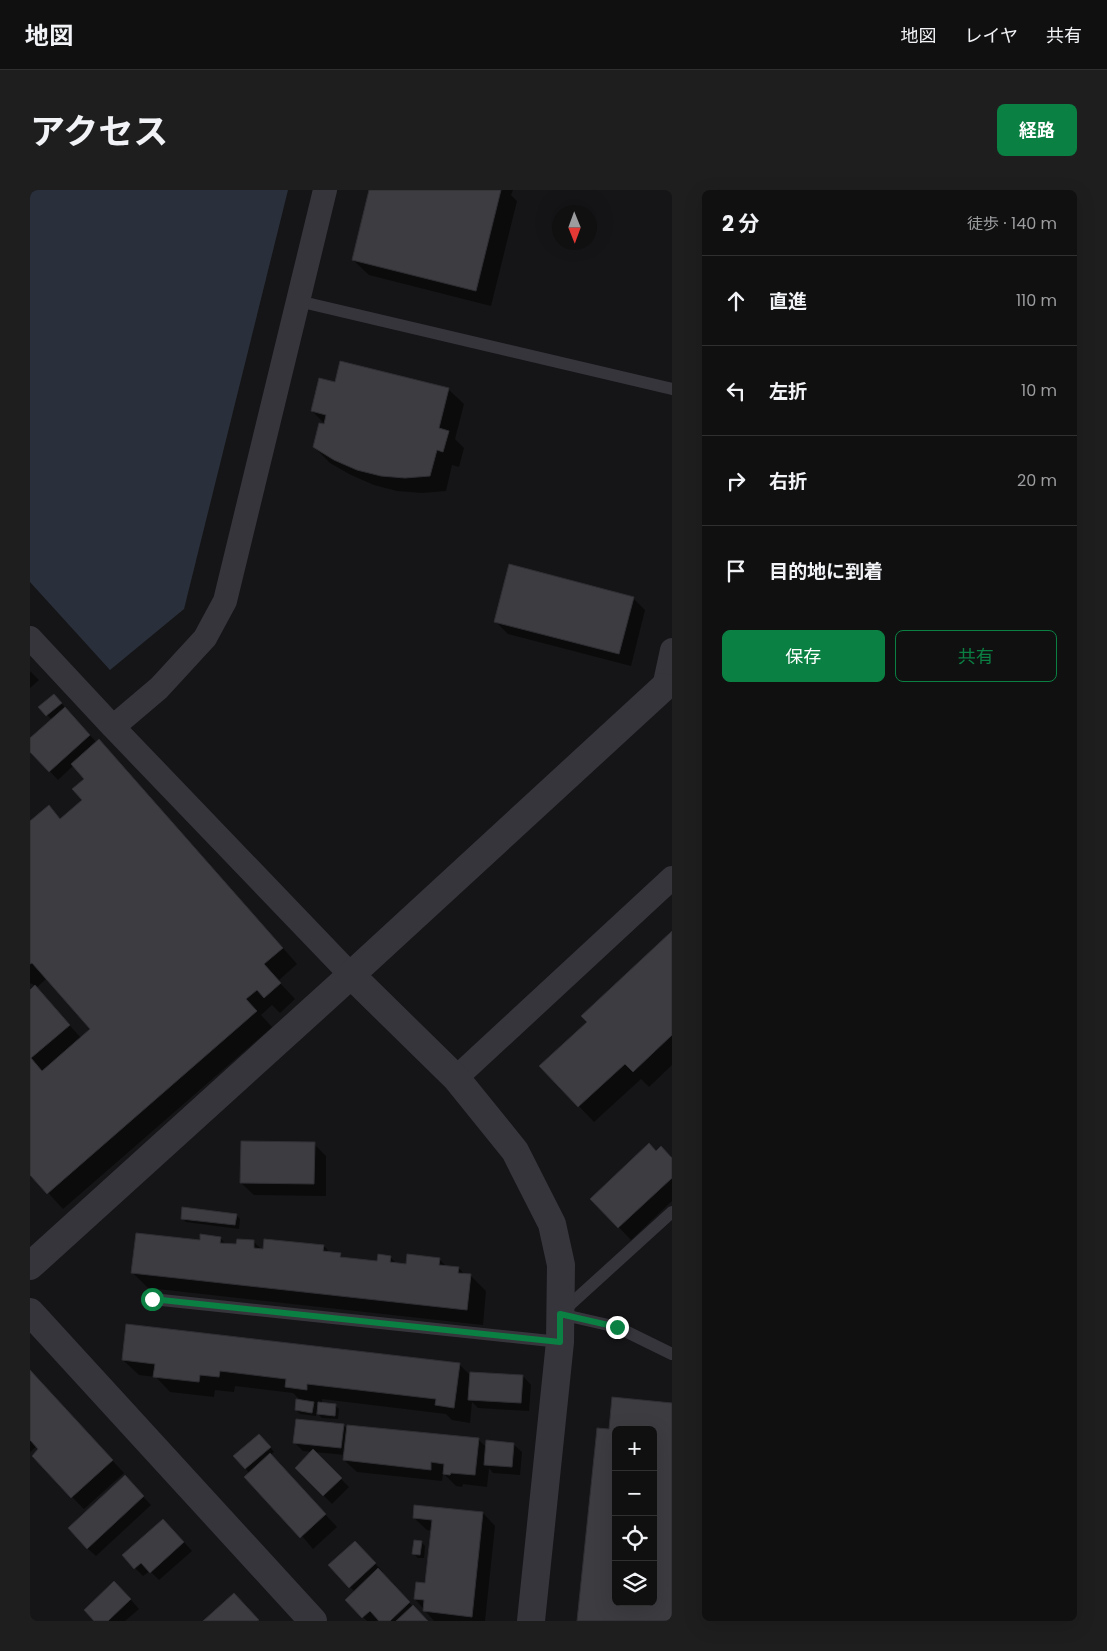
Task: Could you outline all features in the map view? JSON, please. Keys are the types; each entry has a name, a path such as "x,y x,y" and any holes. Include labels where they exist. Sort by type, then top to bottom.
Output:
{"street":[{"path":"113,727 159,688 205,638 225,601 325,190"},
{"path":"30,638 351,976 456,1078 516,1151 552,1224 561,1265 560,1342 531,1621"},
{"path":"30,1266 668,692 672,650"},
{"path":"456,1078 672,878"},
{"path":"30,1312 313,1621"}],"lane":[{"path":"298,301 672,390"},
{"path":"560,1314 672,1212"},
{"path":"152,1299 560,1342"},
{"path":"560,1314 617,1327 672,1354"}],"shaded area":[{"path":"30,190 288,190 184,609 110,670 30,582"}],"building":[{"path":"369,190 501,190 476,291 352,260"},
{"path":"340,361 449,388 439,428 449,431 443,452 437,450 430,476 405,478 381,476 357,470 334,460 313,447 319,423 324,424 326,415 311,411 319,378 335,382"},
{"path":"509,564 634,597 619,654 494,622"},
{"path":"54,694 62,703 46,716 38,707"},
{"path":"65,707 90,735 49,772 30,752 30,738"},
{"path":"99,739 283,948 264,964 281,983 264,998 257,990 246,999 257,1011 47,1194 30,1175 30,990 35,985 70,1025 31,1058 42,1071 90,1029 32,963 30,964 30,821 49,805 60,819 82,800 72,789 84,779 71,764"},
{"path":"672,931 672,1035 633,1072 625,1064 578,1107 539,1066 587,1022 581,1016"},
{"path":"241,1141 315,1142 314,1184 240,1183"},
{"path":"649,1143 656,1151 661,1146 672,1158 672,1178 618,1228 590,1199"},
{"path":"182,1207 237,1214 235,1225 181,1219"},
{"path":"136,1233 200,1240 200,1234 221,1237 220,1243 236,1244 237,1239 254,1240 254,1248 263,1249 264,1239 324,1245 323,1251 341,1253 340,1257 377,1261 378,1254 391,1256 390,1262 406,1264 407,1254 440,1258 439,1265 459,1267 458,1273 471,1274 467,1310 131,1273"},
{"path":"126,1324 460,1363 454,1408 435,1405 436,1399 307,1384 307,1390 285,1387 286,1379 220,1371 219,1377 200,1375 199,1382 153,1377 155,1364 122,1360"},
{"path":"30,1370 113,1460 71,1498 32,1456 38,1449 30,1440"},
{"path":"470,1372 523,1375 521,1403 468,1400"},
{"path":"612,1397 672,1403 672,1621 577,1621 597,1428 609,1429"},
{"path":"296,1399 314,1402 312,1413 295,1410"},
{"path":"318,1402 336,1404 335,1416 317,1414"},
{"path":"296,1419 344,1424 341,1448 293,1443"},
{"path":"347,1425 479,1438 475,1475 443,1474 444,1464 431,1462 431,1470 343,1460"},
{"path":"259,1434 271,1447 245,1469 233,1456"},
{"path":"486,1440 514,1443 512,1467 484,1465"},
{"path":"313,1449 342,1478 323,1496 295,1468"},
{"path":"270,1453 326,1514 300,1538 244,1477"},
{"path":"125,1475 144,1496 87,1549 68,1528"},
{"path":"414,1505 483,1512 472,1617 423,1611 424,1600 414,1599 416,1582 425,1583 432,1520 413,1518"},
{"path":"163,1519 184,1542 150,1573 141,1563 134,1569 122,1555"},
{"path":"414,1540 422,1541 420,1555 412,1554"},
{"path":"355,1541 376,1563 349,1588 328,1565"},
{"path":"378,1568 410,1602 390,1621 379,1621 370,1611 362,1618 345,1600"},
{"path":"114,1581 131,1599 108,1621 94,1621 84,1610"},
{"path":"234,1593 259,1620 203,1621"},
{"path":"413,1605 428,1621 396,1621"}],"route":[{"path":"152,1299 560,1342 560,1314 617,1327"}]}
